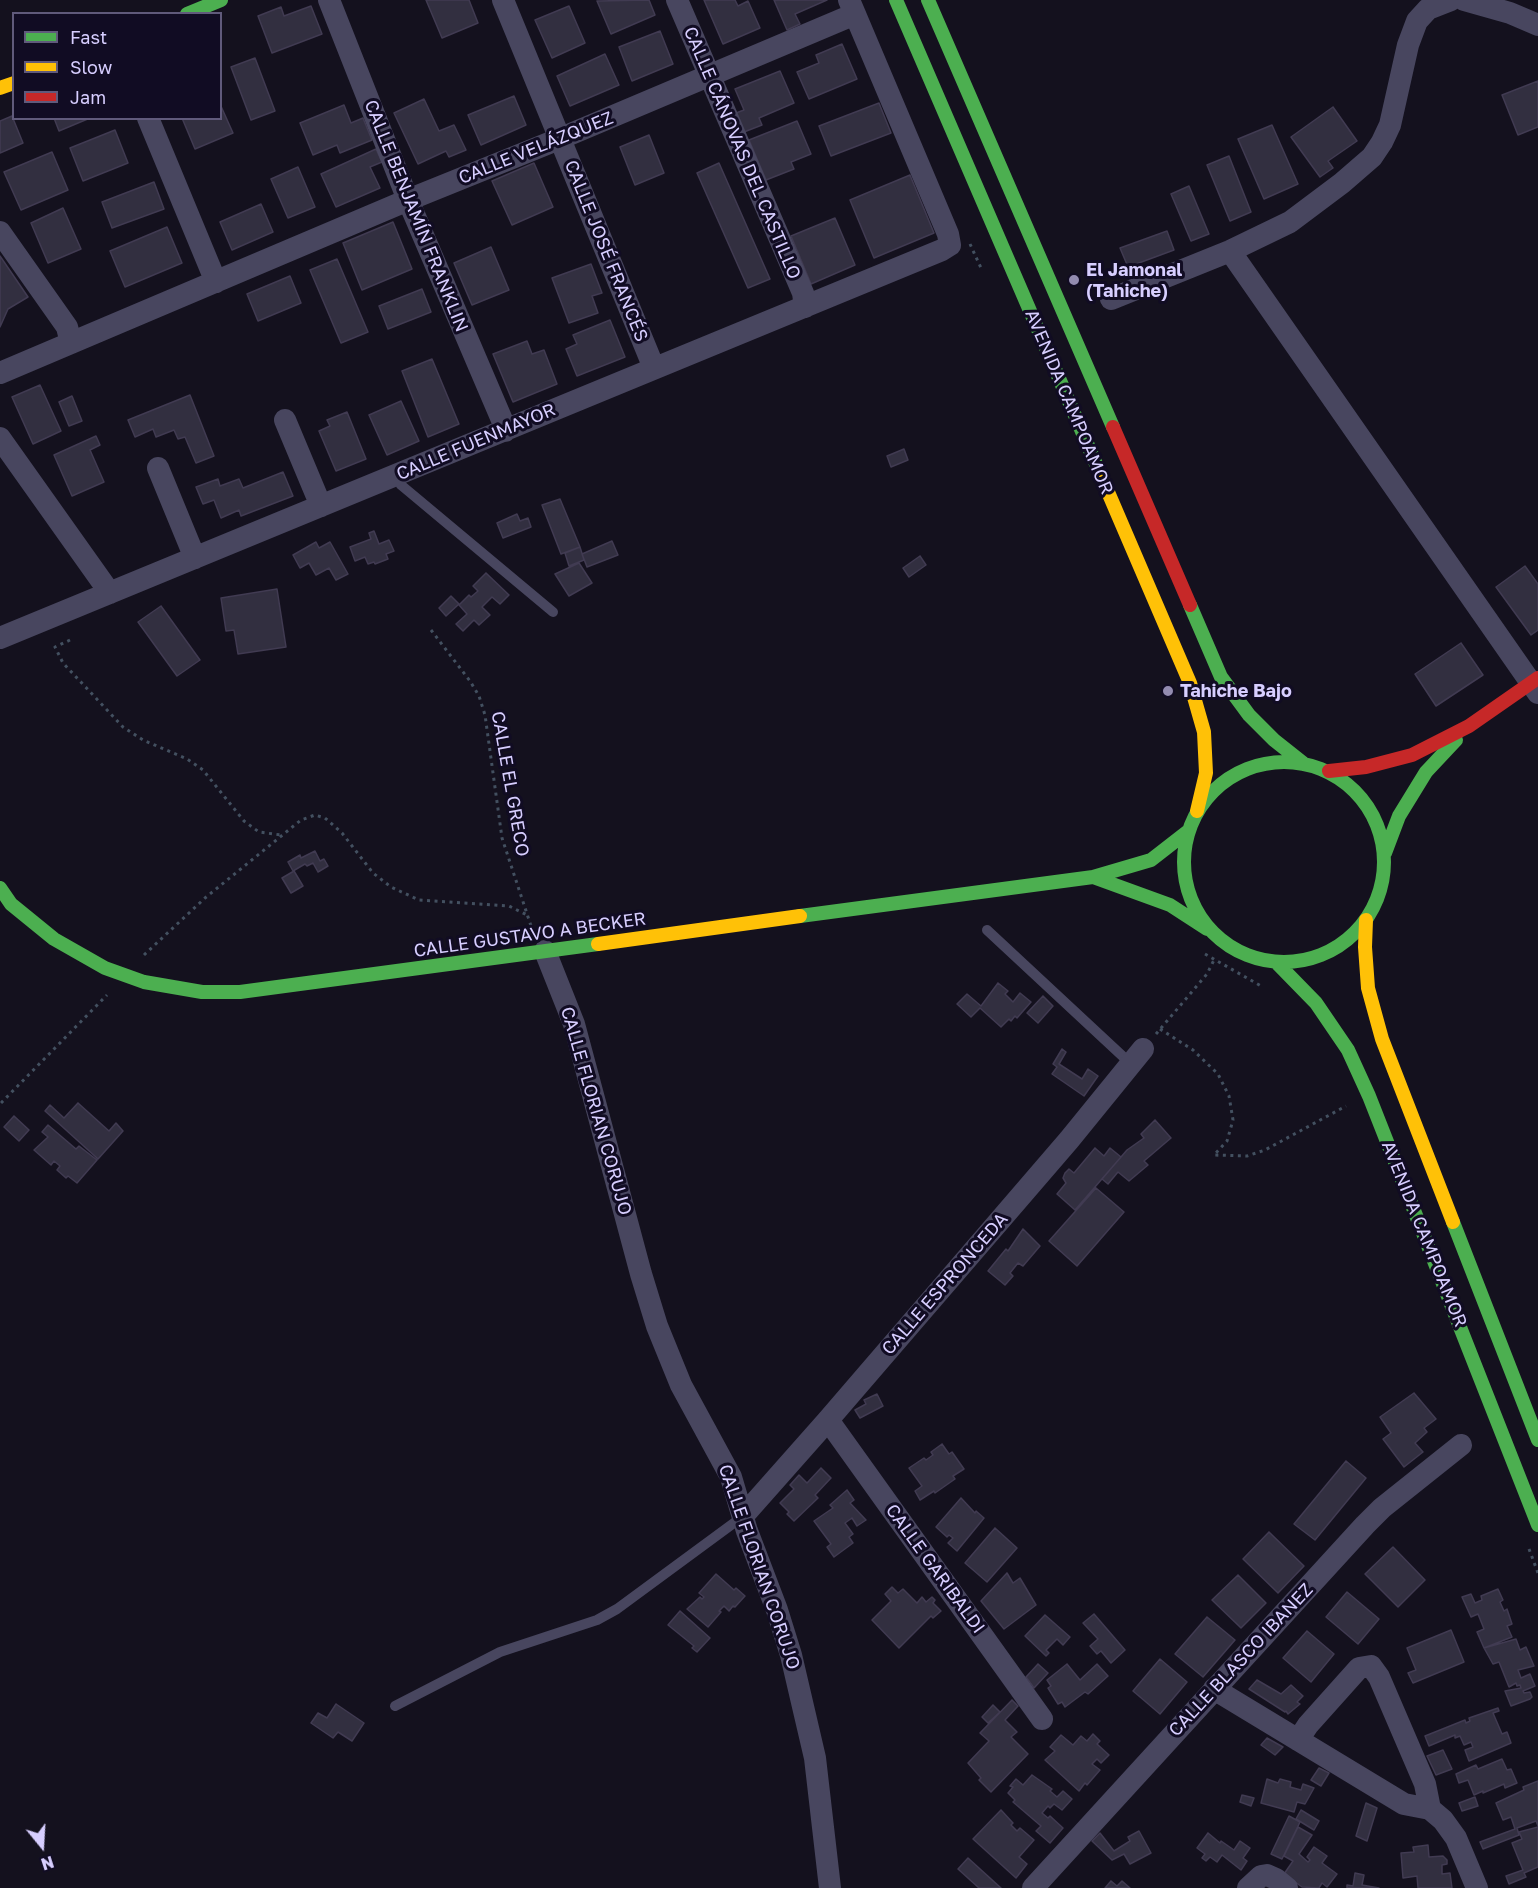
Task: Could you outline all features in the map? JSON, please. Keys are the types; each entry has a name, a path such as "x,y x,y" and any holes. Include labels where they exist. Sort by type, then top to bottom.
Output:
{"main road":[{"path":"192,12 221,0"},
{"name":"AVENIDA CAMPOAMOR","path":"896,0 1190,683 1204,732 1206,773 1197,811"},
{"name":"AVENIDA CAMPOAMOR","path":"928,0 1221,677 1249,715 1274,740 1303,763"},
{"path":"960,184 992,224"},
{"path":"1329,771 1366,767 1412,755 1469,726 1536,685"},
{"path":"1385,853 1376,820 1370,810 1356,792 1329,771 1303,763 1262,764 1224,780 1197,811 1187,832 1182,866 1190,900 1207,928 1239,952 1277,963 1311,959 1332,949 1342,944 1366,920 1382,888 1385,853 1399,816 1426,772 1469,726"},
{"name":"CALLE GUSTAVO A BECKER","path":"0,888 11,904 54,939 105,968 144,982 202,992 240,992 1093,877 1151,860 1187,832"},
{"name":"CALLE GUSTAVO A BECKER","path":"1093,877 1170,906 1207,928"},
{"name":"AVENIDA CAMPOAMOR","path":"1366,920 1368,988 1382,1039 1538,1440"},
{"name":"AVENIDA CAMPOAMOR","path":"1277,963 1316,1003 1348,1050 1369,1096 1538,1525"}],"street":[{"name":"CALLE BENJAMÍN FRANKLIN","path":"329,0 408,201 505,430"},
{"name":"CALLE JOSÉ FRANCÉS","path":"503,0 654,368"},
{"name":"CALLE CÁNOVAS DEL CASTILLO","path":"677,0 803,293 805,307"},
{"path":"1111,299 1230,251 1290,222 1372,157 1390,125 1408,45 1417,21 1428,9 1451,0"},
{"path":"1464,0 1510,13 1538,25"},
{"name":"CALLE VELÁZQUEZ","path":"0,373 709,76 852,7"},
{"name":"CALLE FUENMAYOR","path":"0,638 942,250 950,244 948,234 852,7"},
{"path":"148,120 216,282"},
{"path":"0,232 67,327 71,343"},
{"path":"1230,251 1536,685"},
{"path":"285,420 321,506"},
{"path":"0,438 110,593"},
{"path":"158,468 195,558"},
{"name":"CALLE FLORIAN CORUJO","path":"545,951 574,1024 657,1326 681,1385 731,1477 777,1610 803,1703 815,1758 830,1888"},
{"name":"CALLE ESPRONCEDA","path":"743,1516 1069,1140 1137,1057"},
{"name":"CALLE GARIBALDI","path":"828,1420 1042,1719"},
{"name":"CALLE BLASCO IBANEZ","path":"1039,1886 1214,1689 1382,1508 1461,1445"},
{"path":"1298,1740 1308,1725 1359,1668 1371,1666 1379,1677 1425,1784 1430,1809"},
{"path":"1214,1689 1404,1804 1430,1809 1443,1820 1456,1838 1477,1888"},
{"path":"1248,1888 1261,1876 1267,1875 1276,1878 1287,1888"}],"lane":[{"path":"396,476 401,485 553,612"},
{"path":"987,930 1137,1057"},
{"path":"395,1706 500,1652 597,1620 638,1594 678,1562 732,1526 743,1516"}],"path":[{"name":"CALLE EL GRECO","path":"431,630 470,681 485,715 502,838 534,935 545,951"},
{"path":"70,640 55,646 63,663 123,727 143,741 187,759 203,770 244,821 259,832 283,835"},
{"path":"1,1103 124,975 205,898 301,820 315,815 325,818 342,833 373,873 391,887 418,900 509,906 527,915"},
{"path":"1198,949 1229,970 1253,980 1266,990"},
{"path":"1137,1057 1206,974 1214,960"},
{"path":"1160,1029 1175,1036 1218,1074 1229,1096 1233,1120 1227,1141 1214,1155 1247,1156 1264,1150 1352,1102"}],"building":[{"path":"426,0 469,0 478,23 442,38"},
{"path":"649,0 655,15 611,34 597,1"},
{"path":"704,0 735,0 738,6 748,1 760,28 723,44"},
{"path":"774,0 827,0 795,14 800,24 787,30"},
{"path":"311,6 322,34 272,53 258,16 281,7 284,16"},
{"path":"569,6 585,43 552,58 535,20"},
{"path":"660,31 673,64 632,81 619,47"},
{"path":"842,44 857,79 809,99 797,72 819,63 816,55"},
{"path":"605,54 619,85 570,106 557,76"},
{"path":"255,58 275,111 251,120 231,67"},
{"path":"780,71 794,103 759,118 762,125 744,132 736,113 744,110 735,89"},
{"path":"1538,81 1538,127 1518,135 1502,95"},
{"path":"514,96 526,125 481,145 468,115"},
{"path":"424,99 439,131 454,125 466,150 449,157 446,151 418,164 394,113"},
{"path":"879,103 891,133 831,156 819,126"},
{"path":"344,105 351,123 363,118 372,140 340,153 337,145 313,155 300,123"},
{"path":"1333,107 1357,141 1328,161 1333,168 1320,177 1291,137"},
{"path":"222,108 233,133 195,149 183,120 222,120"},
{"path":"12,116 23,143 0,153 0,121"},
{"path":"55,120 85,120 59,131"},
{"path":"797,121 811,154 791,162 794,169 766,180 749,140"},
{"path":"1272,125 1298,184 1264,199 1238,139"},
{"path":"115,130 128,163 83,181 70,148"},
{"path":"649,135 664,173 635,185 620,147"},
{"path":"376,149 382,162 370,167 380,188 336,207 321,174"},
{"path":"52,152 68,190 21,210 4,172"},
{"path":"1229,156 1251,212 1230,221 1207,165"},
{"path":"534,163 553,207 512,225 492,181"},
{"path":"719,163 770,279 748,288 697,173"},
{"path":"298,167 315,207 288,218 271,179"},
{"path":"910,175 934,233 874,258 850,200"},
{"path":"154,182 164,209 112,228 102,202"},
{"path":"1189,186 1209,234 1191,241 1171,194"},
{"path":"261,204 273,232 232,250 220,222"},
{"path":"63,208 81,249 48,263 31,223"},
{"path":"835,218 855,265 811,284 791,236"},
{"path":"393,222 412,269 362,290 343,243"},
{"path":"167,227 182,263 125,287 110,251"},
{"path":"1167,231 1174,250 1128,267 1120,248"},
{"path":"491,247 509,290 472,305 454,263"},
{"path":"0,256 28,297 8,309 0,327"},
{"path":"337,259 368,332 341,343 310,270"},
{"path":"591,264 602,293 592,296 598,313 569,323 552,278"},
{"path":"290,276 301,303 258,321 247,294"},
{"path":"422,289 431,312 388,329 379,306"},
{"path":"610,320 625,357 577,376 566,349 577,344 573,335"},
{"path":"527,341 532,354 544,350 557,384 513,402 493,354"},
{"path":"432,359 459,424 428,437 402,371"},
{"path":"40,385 61,431 33,444 12,397"},
{"path":"190,395 214,456 196,463 185,437 178,439 174,430 156,437 153,429 135,437 128,420"},
{"path":"72,396 82,421 69,426 59,402"},
{"path":"401,401 419,441 387,455 369,415"},
{"path":"347,412 366,459 336,471 319,431 330,426 327,420"},
{"path":"96,436 100,445 90,450 104,482 72,496 54,455"},
{"path":"904,449 908,460 891,467 887,456"},
{"path":"283,472 293,496 241,516 239,510 221,518 214,500 203,504 196,487 218,479 220,486 239,479 243,488"},
{"path":"560,499 580,547 561,554 542,505"},
{"path":"517,514 520,521 528,518 531,527 503,538 497,523"},
{"path":"374,531 379,544 389,540 394,551 386,554 388,559 375,564 374,562 368,564 365,557 355,561 350,547 371,539 369,533"},
{"path":"612,541 618,555 587,567 582,554"},
{"path":"316,542 319,548 330,542 348,574 336,580 329,568 316,575 309,563 300,568 293,555"},
{"path":"580,547 584,560 569,566 565,553"},
{"path":"920,556 926,565 909,577 903,568"},
{"path":"579,563 592,583 569,596 555,574"},
{"path":"1525,566 1538,584 1538,630 1531,635 1496,587"},
{"path":"486,573 509,595 500,604 492,597 482,607 490,615 479,625 474,620 463,631 456,624 467,614 459,605 469,595 471,597 478,591 473,586"},
{"path":"277,589 286,647 238,654 234,630 226,631 221,598"},
{"path":"451,596 459,604 446,616 439,608"},
{"path":"161,606 200,660 177,676 138,622"},
{"path":"1461,643 1483,675 1436,706 1415,674"},
{"path":"315,851 320,861 324,859 328,866 318,872 313,863 307,866 305,864 293,871 288,862 300,855 301,858"},
{"path":"294,871 303,886 291,893 282,878"},
{"path":"998,983 1008,991 1005,994 1013,1002 1020,993 1031,1002 1017,1018 1015,1016 1011,1021 1009,1019 1001,1027 980,1008 971,1017 957,1004 967,994 981,1006"},
{"path":"1043,996 1053,1006 1038,1023 1027,1013"},
{"path":"1062,1049 1066,1052 1059,1064 1082,1079 1088,1069 1098,1076 1084,1096 1052,1074 1057,1067 1053,1064"},
{"path":"78,1103 109,1131 116,1123 123,1131 98,1159 45,1111 50,1105 64,1118"},
{"path":"14,1116 29,1130 19,1141 4,1127"},
{"path":"1155,1120 1171,1138 1144,1161 1148,1165 1129,1181 1118,1172 1108,1184 1102,1179 1127,1150 1144,1138 1141,1134"},
{"path":"48,1125 76,1149 79,1146 97,1160 77,1183 68,1176 66,1178 57,1170 60,1166 54,1161 51,1165 34,1150 48,1137 42,1132"},
{"path":"1095,1148 1104,1156 1110,1148 1121,1157 1075,1210 1057,1194 1066,1183 1063,1178 1065,1173 1069,1169 1074,1173"},
{"path":"1096,1188 1124,1212 1077,1266 1049,1241"},
{"path":"1023,1229 1040,1246 1023,1266 1018,1263 1010,1273 1013,1276 1005,1285 988,1271 1006,1249 1008,1251"},
{"path":"1414,1393 1436,1419 1424,1428 1427,1432 1415,1443 1423,1452 1404,1467 1383,1439 1391,1433 1380,1417"},
{"path":"877,1394 883,1406 860,1418 855,1410 866,1404 864,1400"},
{"path":"942,1444 949,1454 952,1452 964,1469 953,1476 955,1479 920,1500 915,1491 922,1486 909,1468 933,1455 931,1452"},
{"path":"1346,1461 1366,1478 1315,1540 1294,1524"},
{"path":"821,1468 831,1478 815,1495 818,1498 794,1521 780,1503 794,1489 790,1485 799,1475 807,1483"},
{"path":"847,1490 854,1500 850,1503 866,1520 857,1526 852,1518 845,1523 853,1534 849,1537 853,1543 834,1557 827,1547 831,1544 814,1521 833,1508 830,1505"},
{"path":"961,1498 975,1513 976,1511 984,1518 957,1551 948,1543 953,1538 949,1535 947,1537 936,1527"},
{"path":"995,1528 1017,1548 987,1582 965,1563"},
{"path":"1269,1532 1304,1566 1278,1593 1243,1559"},
{"path":"1393,1547 1425,1580 1398,1607 1365,1574"},
{"path":"1007,1573 1013,1583 1020,1578 1036,1605 1004,1629 981,1601"},
{"path":"716,1574 734,1590 736,1588 745,1596 729,1611 724,1606 708,1627 687,1609 700,1597 702,1599 704,1597 699,1593"},
{"path":"1238,1575 1266,1603 1241,1628 1212,1600"},
{"path":"892,1587 898,1593 903,1589 917,1603 922,1597 926,1602 932,1597 935,1600 933,1603 941,1611 933,1618 931,1616 899,1648 872,1620 891,1601 885,1594"},
{"path":"1498,1589 1503,1600 1500,1602 1504,1611 1507,1609 1512,1624 1507,1626 1512,1637 1484,1648 1477,1632 1484,1629 1478,1614 1471,1617 1462,1597 1471,1594 1475,1603 1482,1600 1481,1596"},
{"path":"1347,1592 1379,1619 1358,1644 1326,1617"},
{"path":"680,1611 710,1638 697,1652 692,1648 694,1646 668,1625"},
{"path":"1094,1614 1125,1650 1111,1663 1101,1651 1097,1654 1090,1646 1098,1639 1083,1623"},
{"path":"1045,1615 1070,1637 1063,1645 1057,1639 1046,1650 1049,1653 1046,1656 1025,1636"},
{"path":"1207,1617 1235,1640 1203,1677 1175,1654"},
{"path":"1451,1630 1464,1662 1413,1683 1408,1673 1416,1670 1407,1648"},
{"path":"1307,1631 1334,1654 1311,1682 1283,1658"},
{"path":"1516,1639 1520,1650 1526,1647 1534,1666 1518,1670 1521,1678 1530,1674 1535,1686 1523,1691 1524,1693 1530,1692 1532,1697 1530,1699 1511,1706 1505,1691 1521,1688 1520,1685 1517,1686 1516,1683 1509,1687 1499,1662 1493,1664 1484,1648"},
{"path":"1160,1659 1187,1682 1160,1714 1133,1691"},
{"path":"1038,1664 1048,1673 1034,1688 1026,1677"},
{"path":"1067,1664 1080,1680 1097,1664 1108,1676 1088,1694 1085,1692 1065,1707 1062,1702 1058,1704 1048,1688 1051,1686 1047,1680"},
{"path":"1257,1680 1281,1694 1291,1685 1303,1696 1297,1702 1300,1704 1288,1714 1249,1689"},
{"path":"1012,1700 1018,1706 1005,1720 1017,1732 1011,1737 1028,1754 991,1792 979,1780 981,1778 968,1763 989,1741 980,1733"},
{"path":"336,1704 364,1723 352,1741 338,1732 333,1738 311,1723 318,1713 327,1718"},
{"path":"993,1705 1000,1712 988,1723 982,1717"},
{"path":"1498,1708 1499,1711 1493,1713 1502,1734 1507,1732 1511,1743 1469,1761 1465,1750 1473,1747 1471,1742 1464,1745 1460,1736 1455,1738 1455,1735 1429,1746 1425,1736 1465,1720 1466,1723 1470,1721 1469,1718"},
{"path":"1093,1734 1100,1741 1097,1744 1109,1755 1101,1763 1097,1759 1092,1764 1100,1770 1079,1791 1045,1760 1055,1751 1050,1747 1061,1735 1073,1745 1081,1736 1087,1741"},
{"path":"1267,1738 1283,1747 1275,1755 1261,1745"},
{"path":"1443,1750 1452,1769 1436,1775 1427,1756"},
{"path":"1502,1759 1507,1770 1511,1769 1517,1783 1505,1788 1504,1784 1474,1795 1468,1780 1459,1783 1456,1774 1476,1765 1478,1769"},
{"path":"1319,1768 1329,1773 1321,1786 1311,1780"},
{"path":"1032,1775 1052,1789 1050,1791 1057,1797 1063,1791 1072,1799 1062,1810 1054,1804 1050,1808 1048,1806 1042,1813 1048,1818 1050,1816 1063,1828 1050,1843 1036,1831 1041,1826 1013,1802 1015,1800 1008,1793 1016,1779 1023,1785"},
{"path":"1267,1779 1278,1783 1280,1779 1291,1782 1290,1787 1301,1790 1303,1784 1314,1788 1305,1804 1297,1802 1294,1812 1261,1803"},
{"path":"1538,1781 1538,1826 1536,1821 1517,1828 1519,1835 1483,1849 1480,1842 1515,1829 1511,1817 1503,1820 1496,1803"},
{"path":"1242,1795 1254,1798 1251,1806 1240,1802"},
{"path":"1475,1797 1478,1806 1462,1811 1459,1803"},
{"path":"1366,1803 1377,1808 1367,1841 1356,1836"},
{"path":"1001,1810 1017,1831 1020,1828 1034,1840 1019,1857 1027,1864 1016,1878 973,1839"},
{"path":"1301,1810 1319,1821 1314,1830 1296,1819"},
{"path":"1289,1816 1300,1822 1282,1859 1271,1854"},
{"path":"1298,1827 1312,1835 1299,1854 1308,1862 1310,1860 1307,1857 1314,1847 1327,1856 1322,1863 1337,1874 1327,1887 1322,1883 1319,1888 1302,1887 1284,1874 1293,1861 1284,1856"},
{"path":"1538,1827 1538,1867 1524,1873 1526,1877 1509,1884 1506,1876 1523,1870 1512,1843 1522,1839 1519,1832"},
{"path":"1139,1831 1151,1853 1130,1864 1124,1854 1112,1860 1092,1841 1100,1833 1114,1851 1130,1841 1128,1837"},
{"path":"1208,1833 1220,1843 1221,1841 1234,1850 1240,1841 1250,1848 1243,1858 1247,1861 1241,1870 1222,1855 1217,1862 1210,1857 1206,1861 1202,1858 1205,1854 1197,1848"},
{"path":"1428,1845 1429,1857 1443,1856 1447,1860 1447,1864 1442,1865 1442,1874 1450,1873 1452,1888 1418,1888 1417,1876 1403,1878 1401,1853 1414,1852 1413,1847"},
{"path":"968,1858 1001,1888 979,1888 958,1869"},
{"path":"1355,1873 1364,1875 1362,1885 1379,1888 1347,1888 1347,1885 1353,1886"},
{"path":"1111,1881 1117,1886 1122,1881 1130,1888 1105,1888"}],"traffic: fast":[{"path":"192,12 221,0"},
{"path":"896,0 1099,471"},
{"path":"928,0 1113,427"},
{"path":"1190,605 1221,677 1249,715 1274,740 1303,763"},
{"path":"1385,853 1399,816 1426,772 1456,740"},
{"path":"1274,762 1294,762 1313,766 1331,774 1355,791 1367,806 1380,833 1384,862 1380,891 1367,918 1355,933 1340,945 1313,958 1294,962 1274,962 1255,958 1237,950 1213,933 1201,918 1188,891 1184,872 1184,852 1188,833 1196,815 1213,791 1228,779 1255,766 1274,762"},
{"path":"800,916 1093,877 1151,860 1187,832"},
{"path":"1093,877 1170,905 1207,929"},
{"path":"0,888 11,904 54,939 105,968 144,982 202,992 240,992 598,944"},
{"path":"1277,963 1316,1003 1348,1050 1369,1096 1538,1525"},
{"path":"1453,1222 1538,1440"}],"traffic: slow":[{"path":"0,88 12,84"},
{"path":"1099,471 1190,683 1204,732 1206,773 1197,811"},
{"path":"598,944 800,916"},
{"path":"1366,920 1368,988 1382,1039 1453,1222"}],"traffic: jam":[{"path":"1113,427 1190,605"},
{"path":"1329,771 1366,767 1412,755 1469,726 1538,678"}],"place":[{"name":"El Jamonal (Tahiche)","path":"1074,280"},
{"name":"Tahiche Bajo","path":"1168,691"}]}
